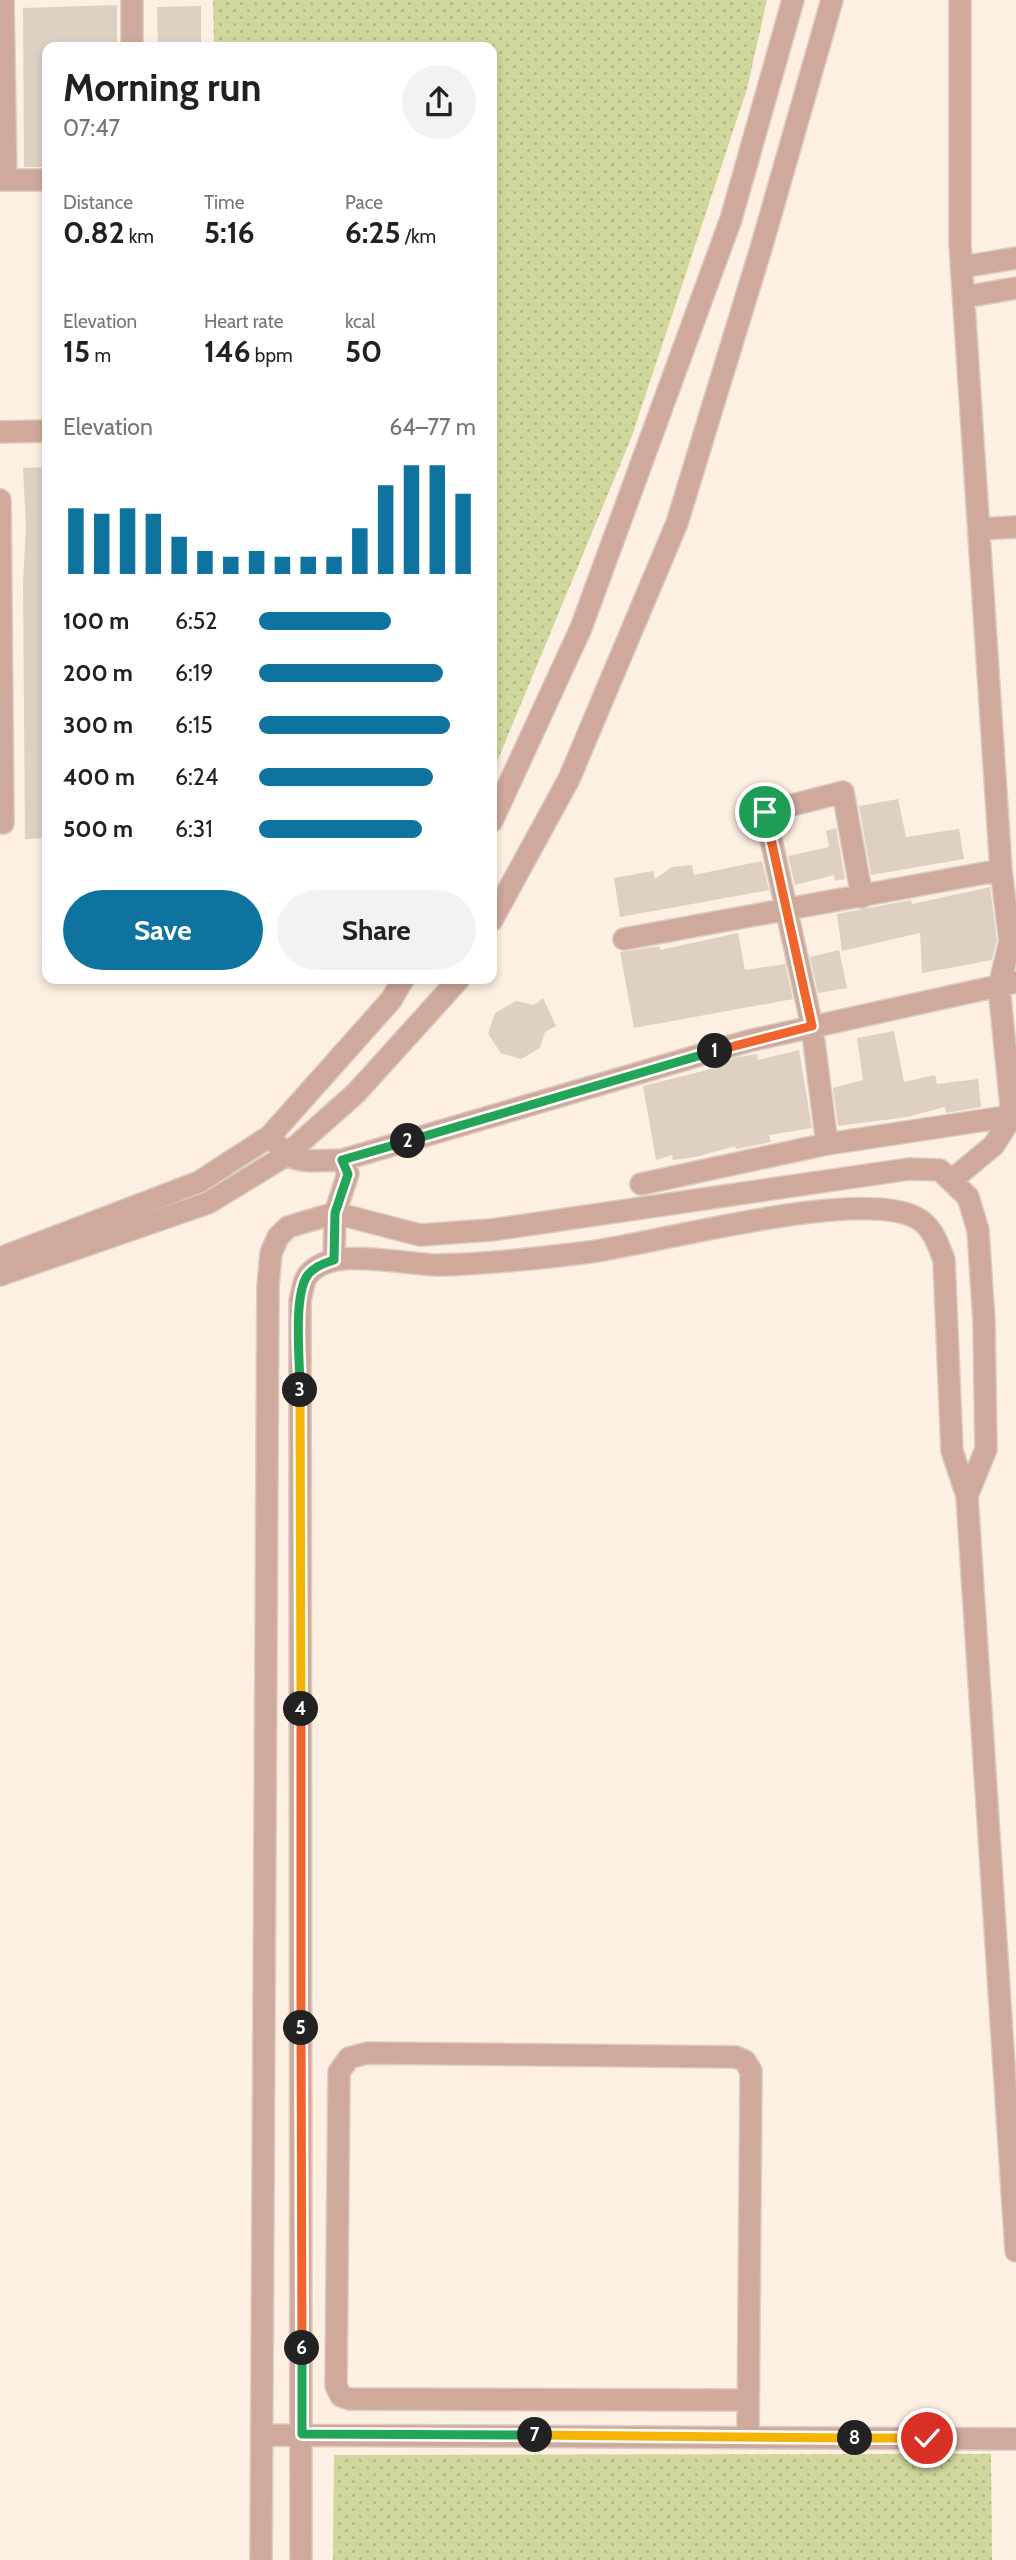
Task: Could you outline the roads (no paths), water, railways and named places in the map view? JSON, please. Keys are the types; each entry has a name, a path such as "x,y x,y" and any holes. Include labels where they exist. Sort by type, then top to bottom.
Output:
{"street":[{"path":"3,0 3,180 42,180"},
{"path":"132,0 132,42"},
{"path":"497,810 581,628 722,245 793,0"},
{"path":"497,911 569,779 677,523 762,246 832,0"},
{"path":"953,1180 993,1145 1012,1116 1008,984 1010,941 1001,870 962,267 960,0"},
{"path":"962,267 1016,258"},
{"path":"964,297 1016,288"},
{"path":"0,432 42,431"},
{"path":"0,500 3,823"},
{"path":"979,529 1016,527"},
{"path":"827,1144 812,1026 765,812 842,792 862,897"},
{"path":"624,939 787,912 1001,870"},
{"path":"0,1258 199,1182 270,1136 391,1000 400,984"},
{"path":"0,1275 208,1203 285,1156 356,1093 455,984"},
{"path":"270,1136 285,1156 294,1159 342,1160 748,1041 1008,984"},
{"path":"640,1184 827,1144 1012,1116"},
{"path":"334,1260 335,1213 348,1174 342,1160"},
{"path":"261,2560 268,1286 271,1253 278,1237 288,1227 335,1213 420,1235 491,1230 909,1169 940,1170 968,1197 978,1230 984,1322 986,1449 967,1496"},
{"path":"301,2560 300,1301 307,1277 320,1264 334,1260 371,1259 440,1265 590,1251 742,1223 853,1209 892,1209 918,1218 933,1232 944,1260 952,1451 967,1496 1016,2251"},
{"path":"748,2400 350,2399 341,2396 336,2386 339,2071 349,2058 367,2053 736,2057 745,2061 751,2071 748,2437"},
{"path":"262,2435 1016,2439"}]}
